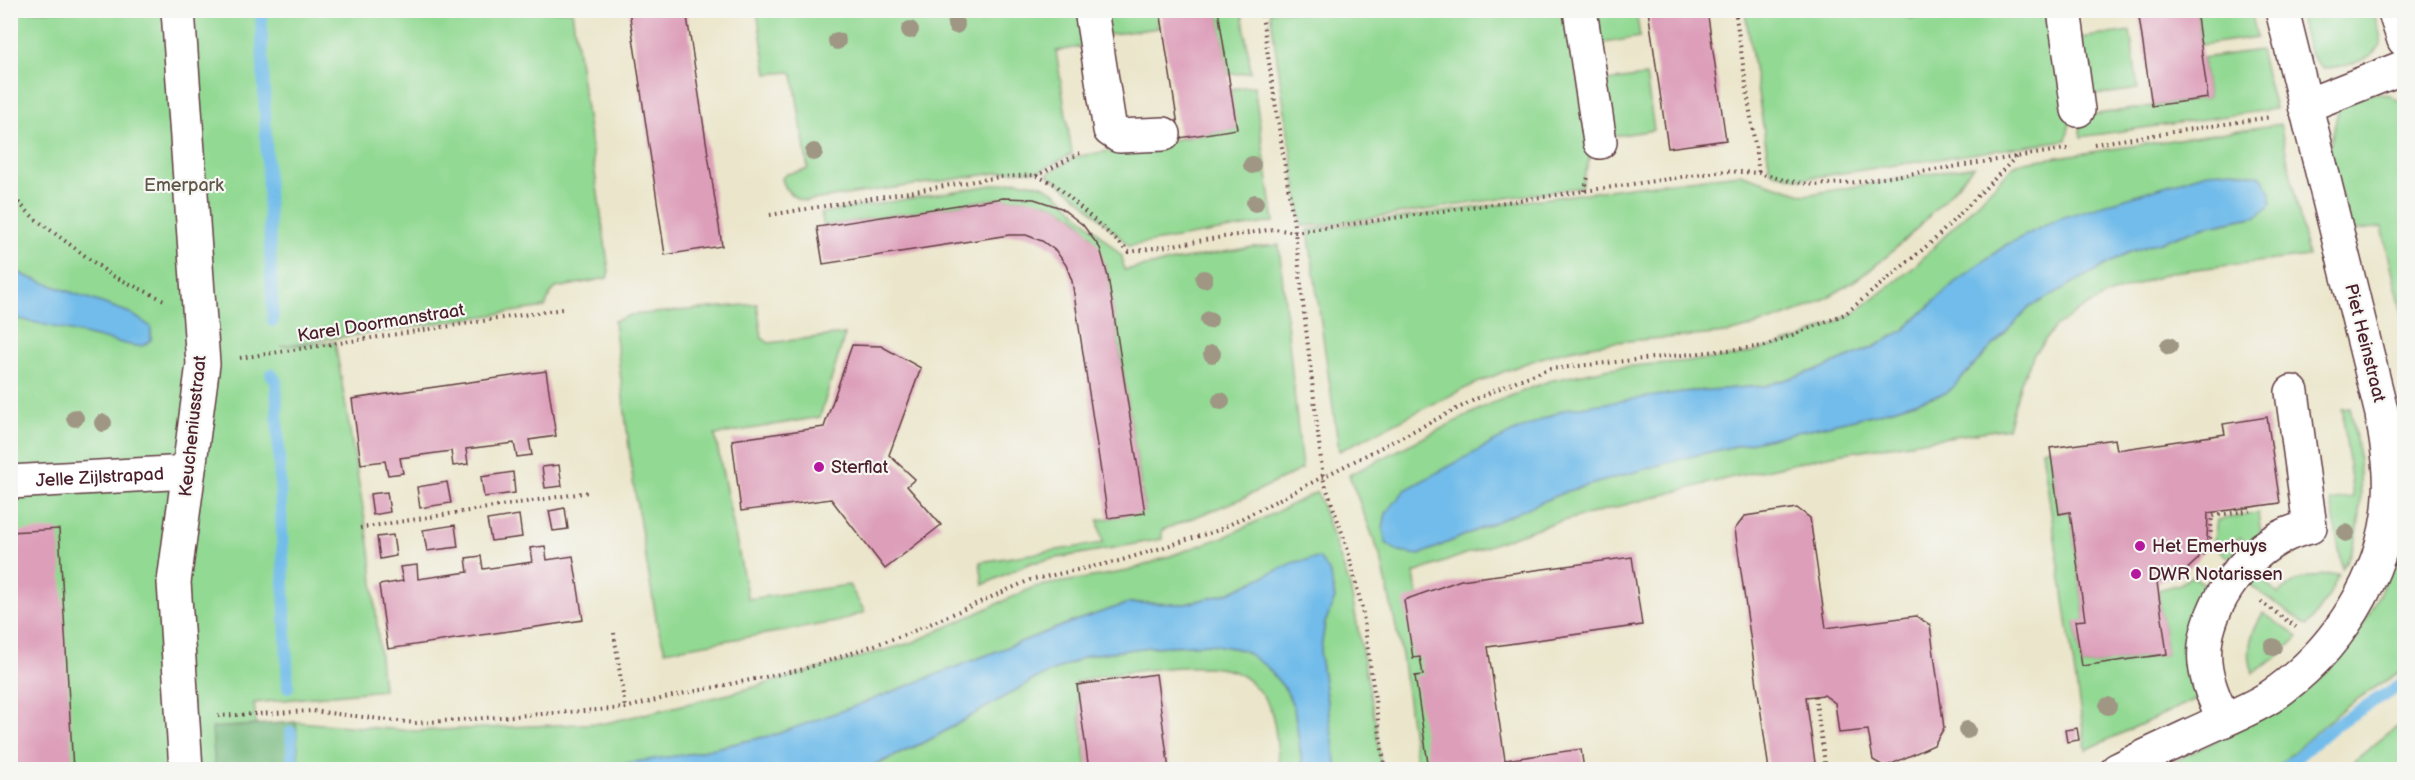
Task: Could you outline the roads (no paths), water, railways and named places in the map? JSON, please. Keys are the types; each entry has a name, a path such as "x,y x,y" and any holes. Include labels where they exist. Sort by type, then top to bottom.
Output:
{"street":[{"name":"Keucheniusstraat","path":"178,10 203,364 197,425 188,472 174,582 186,770"},
{"path":"1091,10 1108,124 1114,134 1119,136 1164,134"},
{"path":"1580,10 1600,142"},
{"path":"2064,10 2078,110"},
{"name":"Piet Heinstraat","path":"2117,770 2267,698 2286,686 2312,664 2339,631 2367,583 2387,525 2389,460 2382,414 2282,10"},
{"path":"2394,10 2404,40"},
{"path":"2305,106 2404,67"},
{"path":"2224,720 2208,682 2204,644 2214,610 2231,582 2267,546 2286,534 2310,527 2292,392"},
{"name":"Jelle Zijlstrapad","path":"10,482 188,472"}],"water":[{"path":"2233,170 2261,176 2271,192 2271,204 2257,216 2204,227 2127,253 2030,307 1948,392 1876,414 1684,458 1565,492 1419,555 1399,552 1386,543 1383,528 1386,513 1405,490 1505,436 1566,409 1682,392 1765,386 1823,368 1874,347 1904,330 1954,283 2006,245 2058,219 2210,172"},
{"path":"10,268 28,277 130,313 151,327 151,340 142,346 134,346 11,317"},
{"path":"1319,558 1329,571 1335,598 1325,623 1320,655 1337,769 1303,769 1294,708 1286,690 1267,667 1243,650 1211,644 1149,647 1089,655 1035,679 933,738 866,769 584,769 689,754 777,734 1072,622 1129,603 1186,604 1228,593 1295,562"}],"waterway":[{"path":"261,10 273,321"},
{"path":"271,374 276,381 288,687"},
{"path":"2282,770 2335,725 2404,683"},
{"path":"291,732 293,770"}],"place":[{"name":"Sterflat","path":"819,467"},
{"name":"Het Emerhuys","path":"2140,546"},
{"name":"DWR Notarissen","path":"2136,574"}],"park label":[{"name":"Emerpark","path":"184,185"}]}
